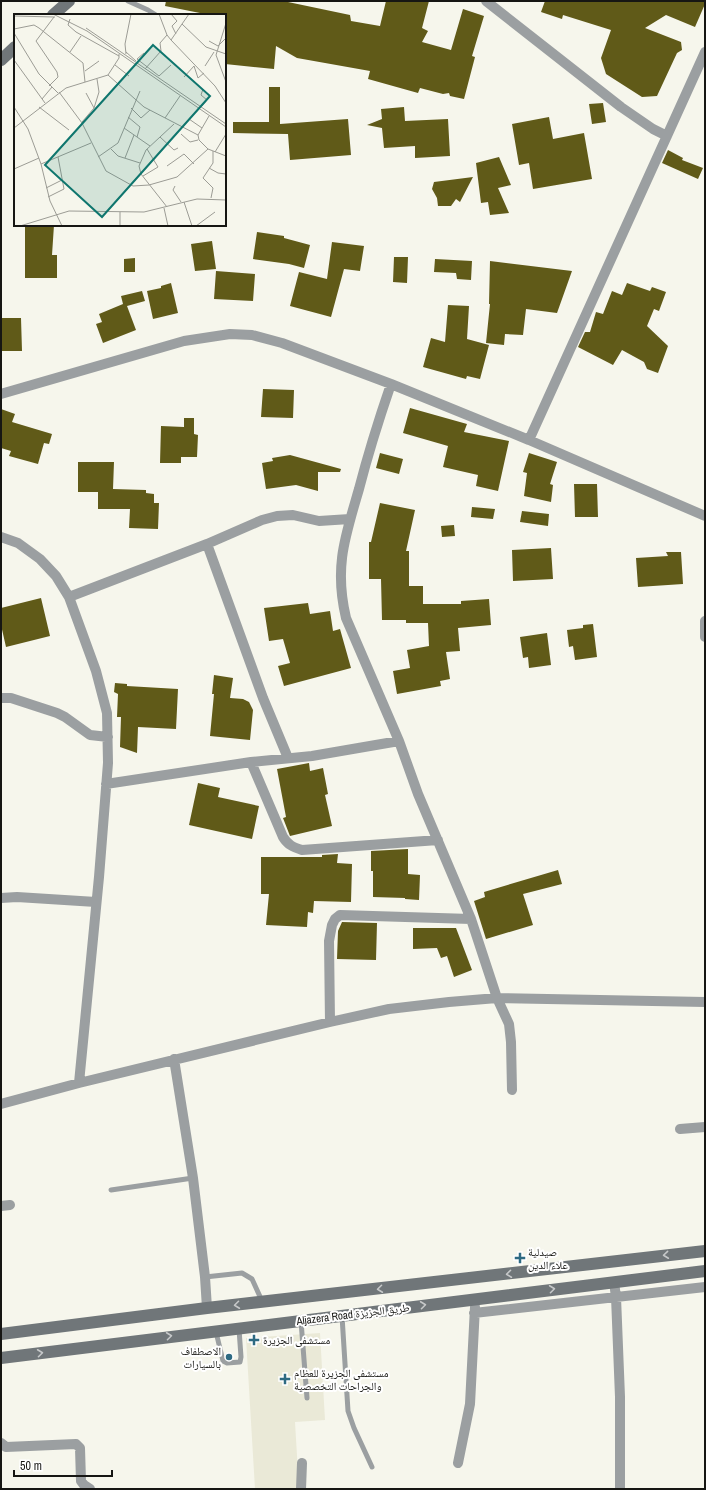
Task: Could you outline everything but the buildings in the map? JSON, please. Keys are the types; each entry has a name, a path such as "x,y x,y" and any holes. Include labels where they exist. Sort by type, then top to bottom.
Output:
{"main road":[{"path":"54,14 69,1"},
{"path":"1,60 14,48"},
{"name":"Aljazera Road طريق الجزيزة","path":"1,1334 207,1308 705,1251"},
{"name":"Aljazera Road طريق الجزيزة","path":"1,1358 216,1330 705,1271"}],"street":[{"path":"486,1 499,6 621,107 653,129 667,136"},
{"path":"529,440 705,52"},
{"path":"1,394 184,341 230,334 252,335 282,343 391,384 529,440 705,516"},
{"path":"391,384 373,434 350,519 341,560 340,580 342,600 346,618 399,741 418,794 471,919 497,998 509,1024 512,1090"},
{"path":"69,597 207,544 248,525 277,516 293,515 319,521 350,519"},
{"path":"1,537 18,543 40,558 56,576 69,597 96,671 107,713 108,763 79,1083"},
{"path":"207,544 263,698 288,758"},
{"path":"705,621 705,637"},
{"path":"1,698 11,698 57,713 65,716 90,735 108,737"},
{"path":"106,784 251,762 312,756 399,741"},
{"path":"251,762 283,838 288,844 295,848 302,850 438,840"},
{"path":"1,898 17,897 96,902"},
{"path":"330,1022 329,941 332,925 335,919 340,916 471,919"},
{"path":"1,1104 79,1083 389,1009 497,998 705,1002"},
{"path":"174,1060 193,1178 205,1277 207,1308"},
{"path":"680,1129 705,1127"},
{"path":"691,1272 692,1289"},
{"path":"614,1282 616,1297 620,1397 620,1489"},
{"path":"474,1313 705,1288"},
{"path":"458,1463 470,1404 475,1299"},
{"path":"1,1443 6,1447 76,1444 80,1448 81,1481 90,1489"},
{"path":"301,1489 302,1463"}],"lane":[{"path":"128,1 154,14"},
{"path":"111,1190 193,1178"},
{"path":"205,1277 242,1272 252,1278 262,1302"},
{"path":"342,1315 348,1411 372,1467"},
{"path":"301,1320 307,1398"},
{"path":"216,1330 223,1361 227,1363 240,1362 239,1328"}],"shaded area":[{"name":"مستشفى الجزيرة للعظام والجراحات التخصصية","path":"320,1333 325,1420 295,1422 299,1489 255,1489 246,1338"}],"place":[{"name":"صيدلية علاء الدين","path":"520,1258"},
{"name":"مستشفى الجزيرة","path":"254,1340"},
{"name":"الاصطفاف بالسيارات","path":"229,1357"},
{"name":"مستشفى الجزيرة للعظام والجراحات التخصصية","path":"285,1379"}]}
